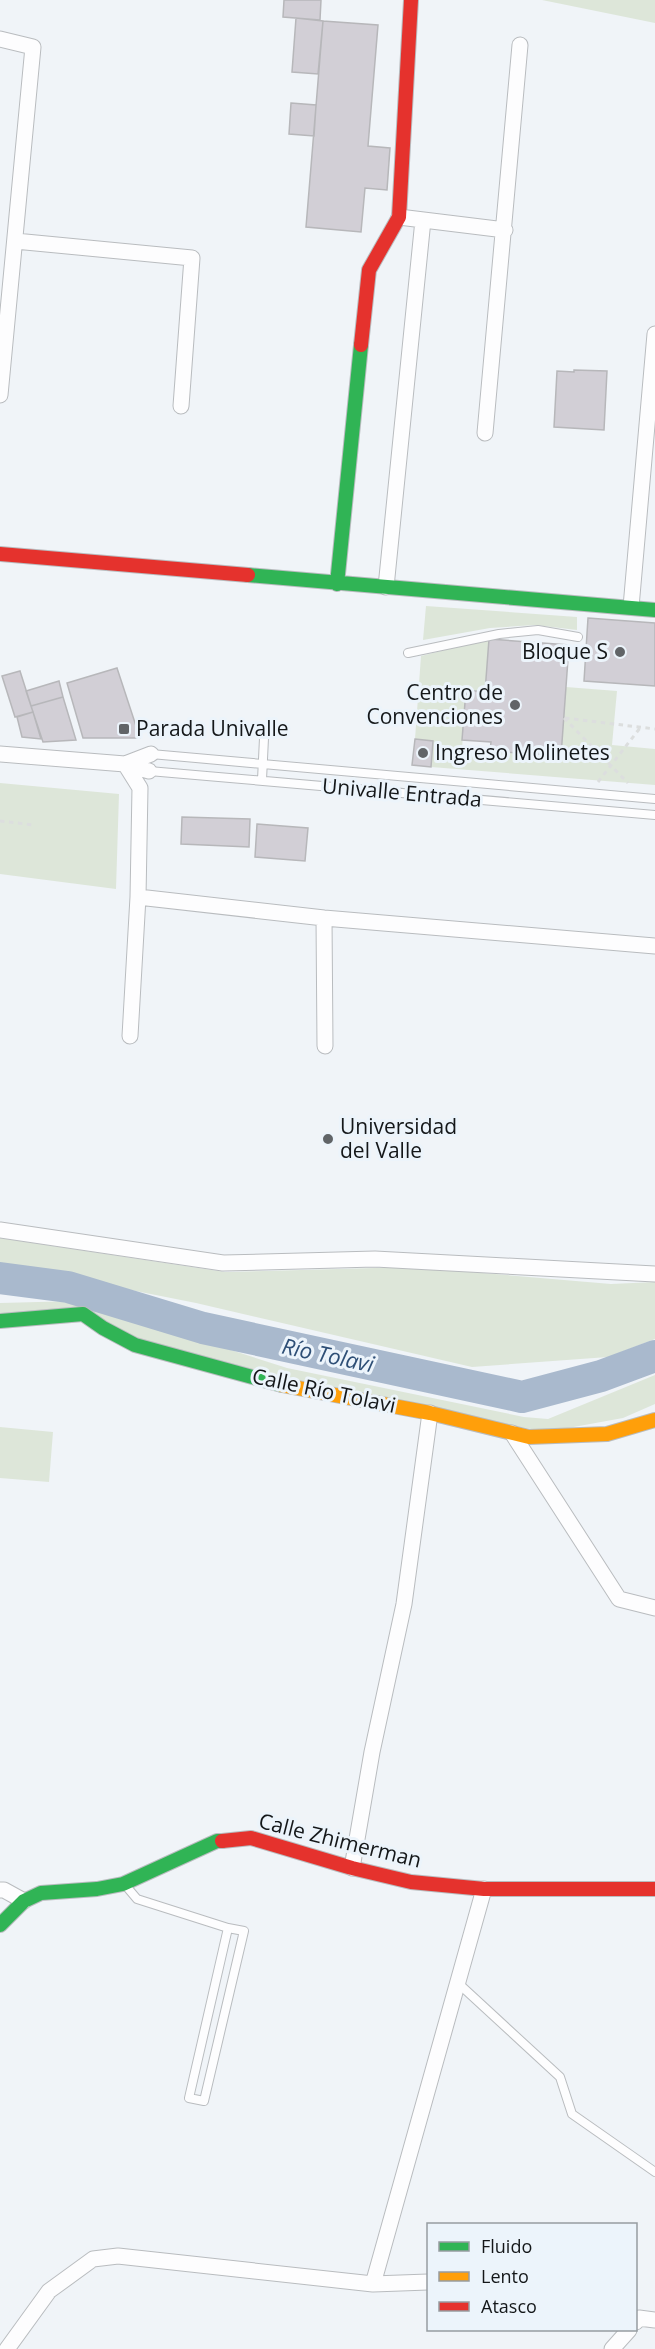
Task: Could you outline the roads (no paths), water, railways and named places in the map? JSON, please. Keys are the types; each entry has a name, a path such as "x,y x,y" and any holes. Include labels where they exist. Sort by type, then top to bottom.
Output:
{"street":[{"path":"337,584 369,270 399,217 411,0"},
{"path":"0,39 33,47 15,241 6,275 0,395"},
{"path":"485,433 520,45"},
{"path":"399,217 505,230"},
{"path":"386,587 423,220"},
{"path":"15,241 192,258 181,406"},
{"path":"631,607 655,334"},
{"path":"0,554 655,610"},
{"path":"0,754 125,764 149,771"},
{"path":"125,764 151,754"},
{"path":"125,764 140,788 138,897 130,1035"},
{"path":"138,897 324,918 655,946"},
{"path":"324,918 325,1046"},
{"path":"0,1230 223,1263 375,1259 655,1274"},
{"name":"Calle Río Tolavi","path":"0,1321 83,1314 102,1328 135,1345 299,1389 430,1413 529,1437 608,1434 655,1420"},
{"path":"352,1868 372,1752 404,1605 430,1413"},
{"path":"512,1433 619,1599 655,1608"},
{"name":"Calle Zhimerman","path":"0,1925 24,1901 41,1893 97,1889 123,1884 217,1841 251,1838 352,1868 411,1882 484,1889 655,1889"},
{"path":"373,2284 484,1889"},
{"path":"0,1890 24,1901"},
{"path":"7,2349 49,2291 93,2259 118,2256 373,2284 427,2282"},
{"path":"637,2319 655,2320"},
{"path":"612,2349 628,2331"}],"lane":[{"path":"408,653 499,634 538,630 578,637"},
{"path":"262,780 264,738"},
{"path":"151,754 655,799"},
{"name":"Univalle Entrada","path":"149,771 655,814"},
{"path":"396,792 398,777"},
{"path":"123,1884 137,1899 244,1931 204,2101 189,2098 228,1928"},
{"path":"458,1983 560,2076 572,2114 655,2172"}],"waterway":[{"name":"Río Tolavi","path":"0,1278 68,1287 203,1328 522,1397 601,1376 655,1356"}],"place":[{"name":"Bloque S","path":"620,652"},
{"name":"Centro de Convenciones","path":"515,705"},
{"name":"Parada Univalle","path":"124,729"},
{"name":"Ingreso Molinetes","path":"423,753"},
{"name":"Universidad del Valle","path":"328,1139"}]}
